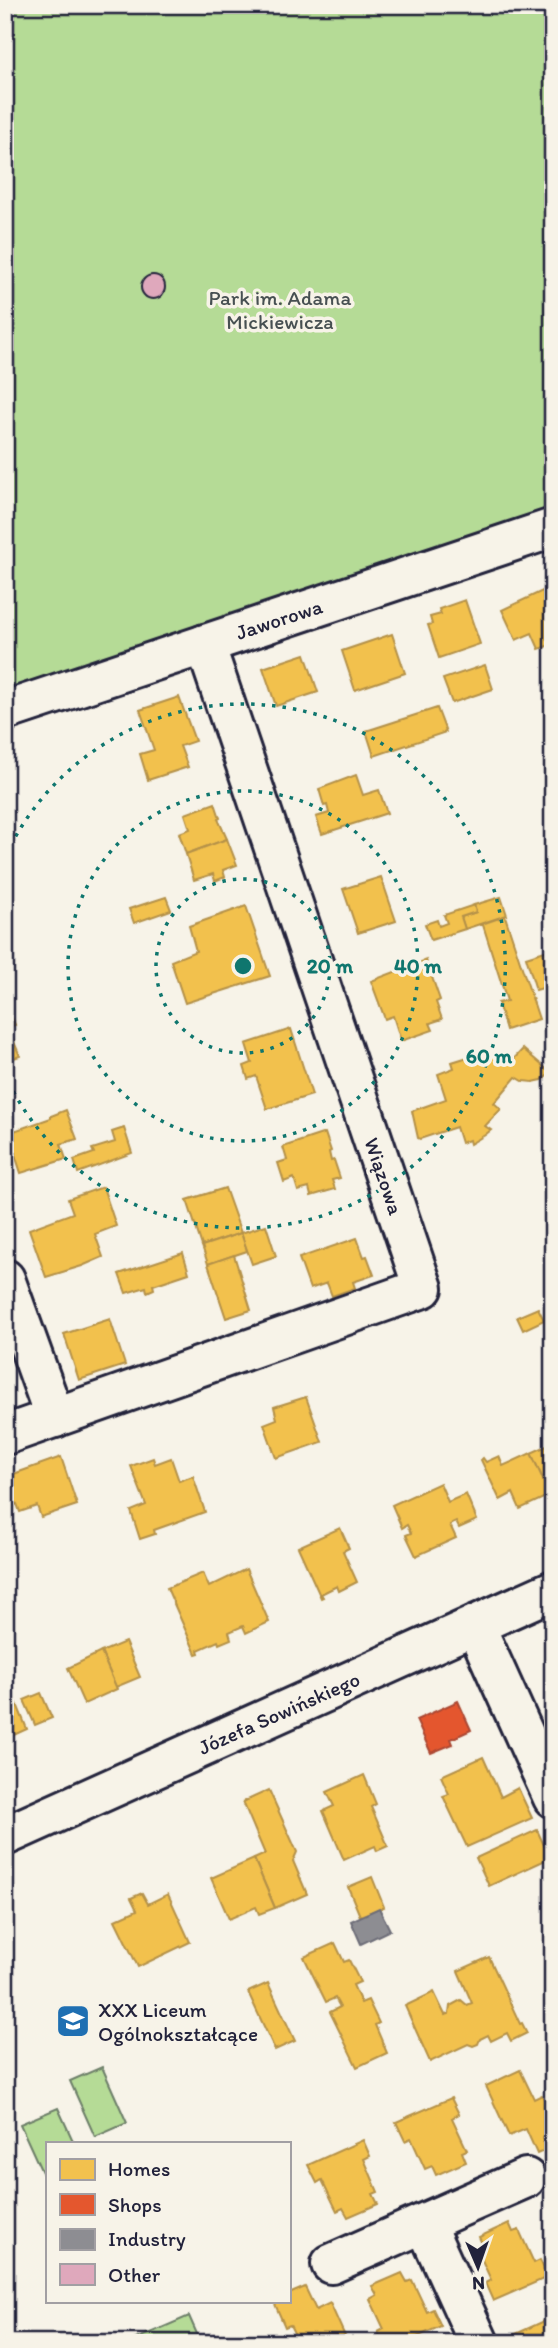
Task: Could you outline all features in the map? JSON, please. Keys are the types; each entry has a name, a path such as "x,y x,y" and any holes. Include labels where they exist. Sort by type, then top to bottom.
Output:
{"street":[{"name":"Jaworowa","path":"5,711 553,528"},
{"name":"Wiązowa","path":"5,1435 423,1288 205,644"},
{"path":"5,1279 54,1418"},
{"name":"Józefa Sowińskiego","path":"5,1836 553,1590"},
{"path":"475,1625 553,1798"},
{"path":"331,2263 526,2178"},
{"path":"425,2224 479,2343"}],"green space":[{"name":"Park im. Adama Mickiewicza","path":"5,5 553,5 553,511 5,691"},
{"path":"102,2067 127,2123 95,2137 70,2081"},
{"path":"58,2108 74,2142 46,2142 46,2181 20,2124"},
{"path":"189,2316 201,2343 127,2343"}],"building: Homes":[{"path":"553,586 553,644 539,649 532,633 516,640 502,610"},
{"path":"465,600 480,644 439,658 428,625 432,624 430,617 441,614 439,609"},
{"path":"392,634 405,673 355,690 342,651"},
{"path":"305,654 318,692 276,706 263,668"},
{"path":"485,665 493,689 452,703 443,679"},
{"path":"179,697 195,741 180,746 188,767 148,780 140,754 154,750 140,710"},
{"path":"437,708 446,732 374,756 366,731"},
{"path":"356,775 363,795 379,790 387,813 322,834 316,817 329,813 319,789"},
{"path":"215,803 220,818 218,819 227,839 186,854 179,833 190,829 185,814"},
{"path":"227,839 237,865 223,870 225,877 215,881 213,874 194,880 186,854"},
{"path":"381,877 396,921 358,933 343,889"},
{"path":"166,897 171,910 134,923 129,909"},
{"path":"501,897 507,915 465,929 461,917 476,912 474,905"},
{"path":"474,905 476,912 461,917 465,929 431,940 425,924 437,920 439,926 447,923 444,915"},
{"path":"246,906 270,976 185,1003 171,961 196,951 189,926"},
{"path":"505,916 539,1019 506,1030 498,1003 507,1001 483,925 479,925"},
{"path":"551,949 553,985 536,990 526,957"},
{"path":"426,960 440,1000 436,1002 442,1019 430,1023 433,1030 401,1041 393,1016 385,1019 371,981"},
{"path":"10,1012 15,1025 9,1027 14,1042 5,1045 5,1013"},
{"path":"291,1029 312,1095 267,1109 256,1076 248,1079 244,1066 252,1063 246,1044"},
{"path":"14,1042 20,1056 5,1061 5,1045"},
{"path":"523,1049 551,1073 542,1080 533,1082 516,1077 494,1103 501,1109 485,1126 491,1130 470,1144 469,1140 461,1143 456,1127 418,1138 412,1111 446,1099 438,1074 454,1068 452,1062 471,1056 473,1062 499,1053 510,1063"},
{"path":"66,1110 77,1139 61,1144 66,1159 21,1173 8,1133"},
{"path":"124,1128 132,1153 78,1173 74,1160 94,1153 92,1149 115,1142 112,1132"},
{"path":"325,1133 331,1161 334,1160 340,1178 332,1180 335,1189 311,1196 309,1188 298,1191 294,1178 284,1182 278,1163 287,1160 283,1147"},
{"path":"103,1187 116,1226 95,1234 103,1257 46,1277 29,1229 73,1213 68,1199"},
{"path":"225,1188 241,1233 202,1246 187,1200"},
{"path":"266,1225 276,1256 252,1264 241,1233"},
{"path":"241,1233 247,1251 208,1264 202,1246"},
{"path":"357,1238 374,1275 353,1282 355,1288 332,1296 327,1283 310,1289 299,1258"},
{"path":"183,1253 189,1273 153,1285 154,1289 147,1292 146,1287 126,1293 119,1274"},
{"path":"234,1255 251,1310 226,1318 208,1264"},
{"path":"538,1308 544,1320 523,1330 517,1317"},
{"path":"110,1319 125,1365 79,1380 64,1334"},
{"path":"306,1397 322,1442 276,1458 264,1424 277,1419 274,1407"},
{"path":"553,1443 553,1494 550,1495 531,1453"},
{"path":"531,1453 550,1495 520,1509 513,1493 500,1500 481,1460 483,1458 486,1462 499,1456 503,1466"},
{"path":"61,1457 77,1505 41,1517 37,1506 20,1512 8,1484 8,1476"},
{"path":"153,1458 155,1464 171,1458 179,1481 193,1476 205,1512 154,1530 155,1534 140,1539 131,1511 146,1505 131,1466"},
{"path":"440,1483 448,1502 466,1494 477,1520 459,1528 456,1522 450,1525 456,1538 416,1556 406,1535 411,1533 407,1525 402,1528 392,1505"},
{"path":"340,1528 349,1548 343,1551 357,1582 339,1591 337,1586 321,1594 321,1598 298,1547"},
{"path":"246,1569 269,1622 246,1633 243,1626 229,1632 231,1639 219,1644 218,1641 198,1650 199,1653 196,1654 167,1588 203,1573 209,1587"},
{"path":"125,1642 140,1677 116,1687 101,1652"},
{"path":"101,1652 117,1689 84,1704 68,1668"},
{"path":"10,1687 27,1729 5,1739 5,1689"},
{"path":"41,1693 52,1718 35,1725 24,1700"},
{"path":"483,1757 501,1797 518,1788 532,1818 467,1847 443,1796 449,1794 441,1776"},
{"path":"364,1775 376,1804 371,1807 388,1846 377,1851 375,1846 344,1860 323,1811 334,1806 327,1792"},
{"path":"269,1790 297,1852 293,1861 307,1894 275,1908 254,1859 265,1854 243,1802"},
{"path":"537,1830 550,1858 489,1886 476,1858"},
{"path":"254,1859 275,1908 259,1914 256,1907 229,1919 211,1878"},
{"path":"372,1877 384,1907 360,1916 348,1887"},
{"path":"142,1893 148,1904 168,1894 190,1942 138,1967 115,1920 137,1910 131,1898"},
{"path":"335,1943 344,1962 349,1960 360,1982 353,1985 361,2003 368,2000 379,2023 375,2025 387,2053 357,2067 330,2012 340,2007 335,1998 326,2002 304,1957"},
{"path":"489,1957 520,2024 522,2023 527,2033 511,2041 507,2033 491,2041 488,2035 480,2039 478,2044 468,2044 430,2062 405,2006 434,1992 445,2015 449,2014 450,2006 461,2000 467,2005 472,2003 458,1971"},
{"path":"268,1983 295,2041 275,2050 248,1992"},
{"path":"520,2070 534,2099 542,2095 553,2113 553,2147 537,2154 526,2129 509,2136 486,2086"},
{"path":"451,2098 459,2114 452,2118 467,2150 462,2152 466,2162 436,2175 432,2166 425,2169 411,2138 405,2141 396,2122"},
{"path":"363,2140 370,2156 364,2159 378,2192 373,2194 378,2204 348,2217 343,2208 337,2211 322,2180 317,2183 308,2165"},
{"path":"509,2223 513,2232 519,2230 534,2263 540,2260 548,2277 493,2301 485,2283 491,2280 477,2249 483,2246 479,2237"},
{"path":"402,2273 407,2282 412,2280 427,2312 433,2309 441,2326 404,2343 383,2343 378,2332 384,2329 370,2299 377,2295 372,2286"},
{"path":"305,2287 316,2310 330,2303 348,2343 299,2343 290,2325 285,2327 274,2302 290,2302 290,2294"},
{"path":"553,2317 553,2343 512,2343 509,2337"}],"building: Shops":[{"path":"458,1701 471,1730 451,1739 453,1744 431,1753 416,1720"}],"building: Industry":[{"path":"379,1908 390,1930 361,1944 351,1921"}],"building: Other":[{"path":"153,275 164,282 165,287 158,298 153,299 142,292 141,287 148,276"}],"place":[{"name":"XXX Liceum Ogólnokształcące","path":"73,2021"}]}
